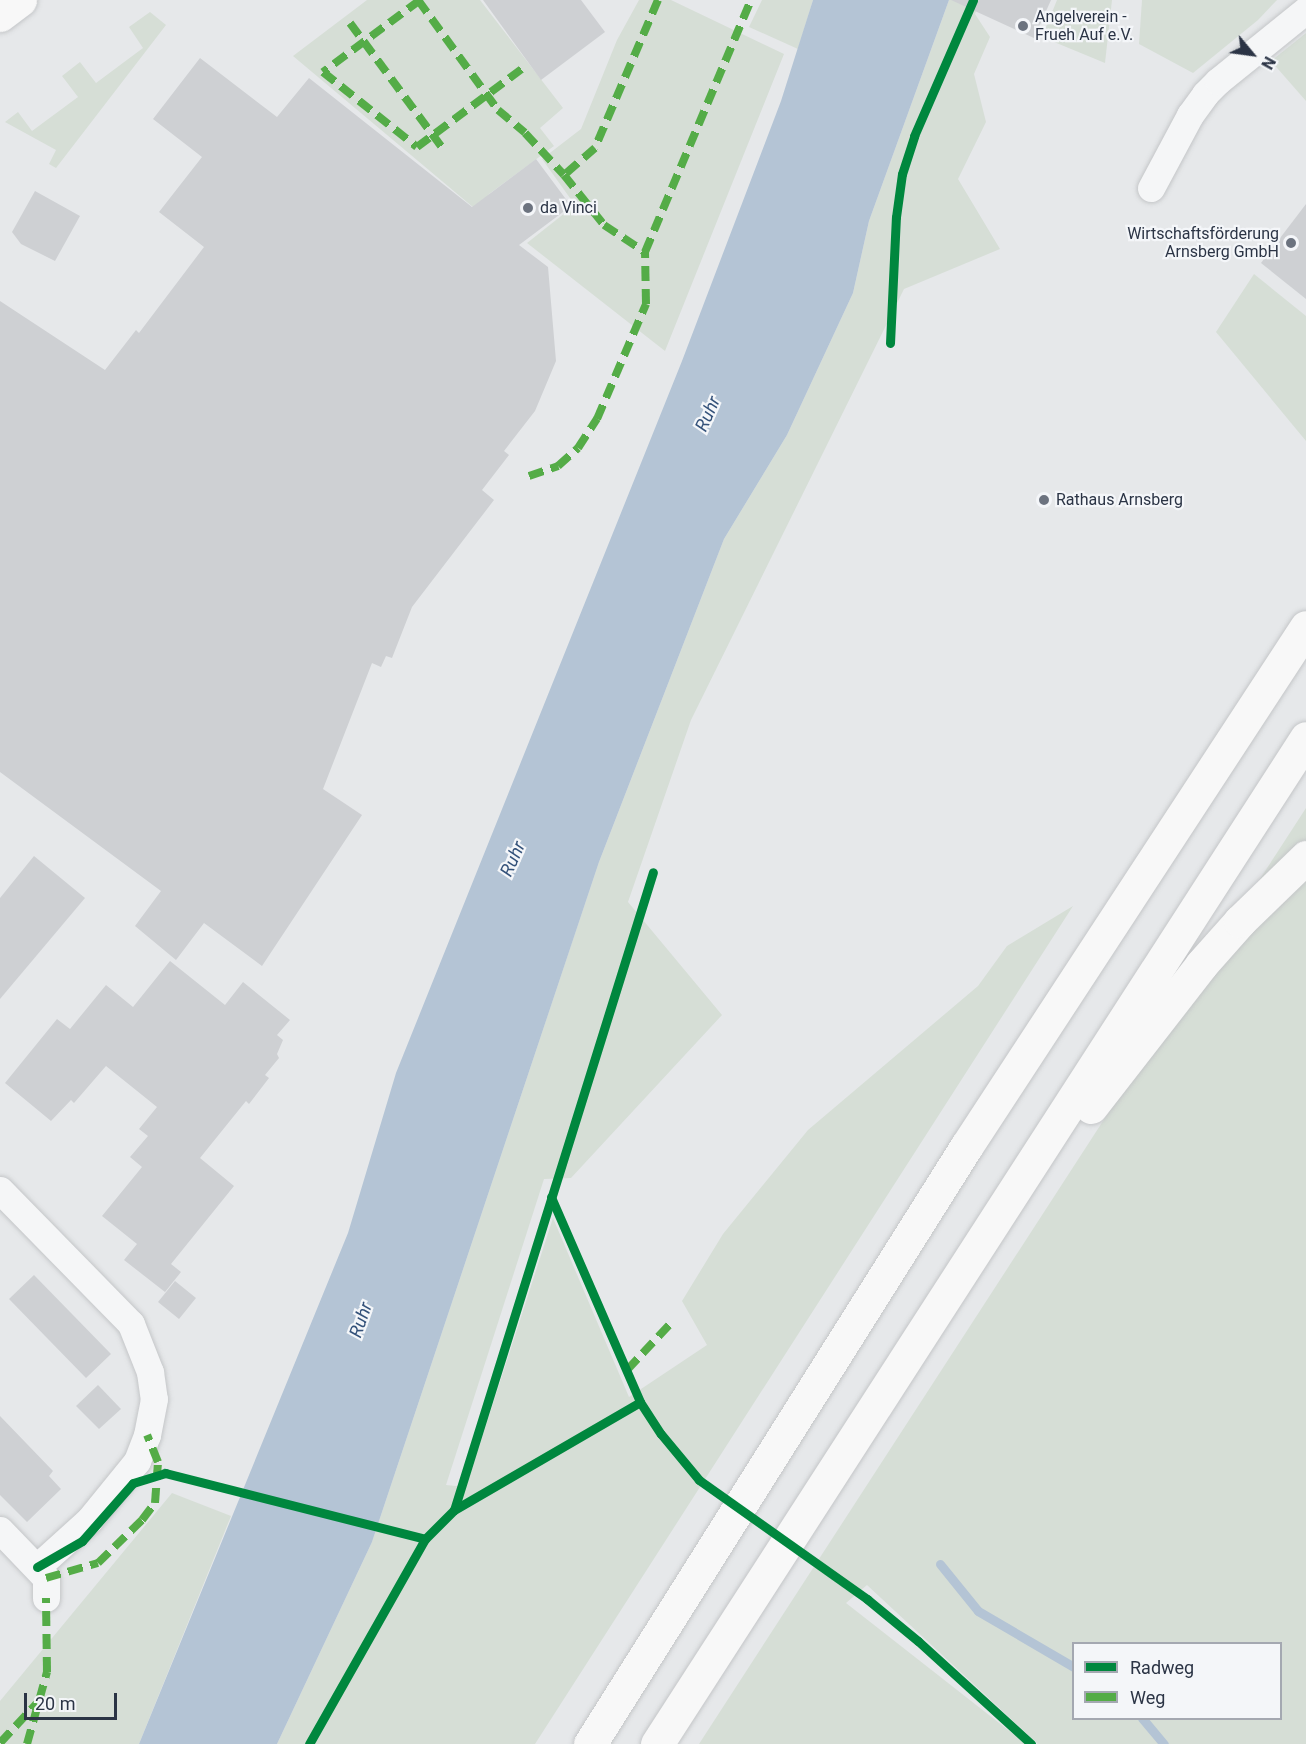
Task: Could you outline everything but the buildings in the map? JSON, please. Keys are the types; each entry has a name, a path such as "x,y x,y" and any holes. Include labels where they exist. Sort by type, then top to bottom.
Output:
{"main road":[{"path":"0,15 20,0"},
{"path":"590,1744 966,1148 1306,627"},
{"path":"657,1744 1306,738"},
{"path":"990,1228 1058,1152 1201,965 1248,913 1306,857"}],"street":[{"path":"1151,188 1190,115 1205,94 1306,10"},
{"path":"0,1190 131,1324 150,1372 154,1399 147,1435 137,1461 89,1520 37,1567"},
{"path":"0,1530 46,1578 46,1598"}],"shaded area":[{"path":"367,0 480,0 563,108 540,128 554,146 489,194 480,213 293,56"},
{"path":"639,0 671,0 784,54 665,351 527,243 575,205 542,159 581,129 617,40"},
{"path":"762,0 813,0 798,49 749,27"},
{"path":"949,0 981,0 975,14 990,37 974,74 986,122 958,179 1000,249 904,289 691,720 628,902 722,1015 571,1178 544,1179 446,1485 466,1487 553,1218 629,1397 707,1345 682,1301 723,1234 808,1130 978,986 1007,946 1073,906 535,1744 277,1744 372,1542 599,862 724,539 787,435 853,293 869,221"},
{"path":"1057,0 1112,0 1105,63 1042,37"},
{"path":"1142,0 1277,0 1258,20 1193,73 1139,44"},
{"path":"150,12 166,25 56,168 49,164 56,150 5,122 18,112 32,131 78,97 62,76 80,62 96,83 143,48 129,27"},
{"path":"1306,33 1306,101 1271,61"},
{"path":"1254,274 1306,316 1306,441 1216,332"},
{"path":"1306,808 1306,1744 1038,1744 867,1585 846,1603 1026,1744 699,1744"},
{"path":"172,1493 231,1516 139,1744 0,1744 0,1701"}],"water":[{"name":"Ruhr","path":"813,0 949,0 869,221 853,293 787,435 724,539 599,862 372,1542 277,1744 139,1744 348,1233 396,1073 682,361 781,101"}],"waterway":[{"path":"940,1564 978,1611 1072,1666"},
{"path":"1144,1720 1164,1744"}],"marked path":[{"path":"418,0 498,110 525,133 564,175"},
{"path":"420,0 323,72 417,147 523,68"},
{"path":"658,0 595,148 564,175 604,225 645,252 751,0"},
{"path":"350,23 444,150"},
{"path":"529,476 558,466 578,448 597,419 646,304 645,252"},
{"path":"627,1370 670,1324"},
{"path":"46,1578 98,1563 142,1520 155,1503 158,1462 147,1435"},
{"path":"27,1744 47,1672 46,1598"},
{"path":"0,1743 37,1703"}],"cycle path":[{"path":"890,343 896,217 902,174 914,136 973,0"},
{"path":"309,1744 425,1539 454,1510 653,872"},
{"path":"551,1197 640,1402 661,1434 699,1480 867,1599 918,1641 1031,1744"},
{"path":"454,1510 640,1402"},
{"path":"37,1567 82,1541 133,1483 165,1473 425,1539"}],"place":[{"name":"Angelverein - Frueh Auf e.V.","path":"1023,26"},
{"name":"da Vinci","path":"528,208"},
{"name":"Wirtschaftsförderung Arnsberg GmbH","path":"1291,243"},
{"name":"Rathaus Arnsberg","path":"1044,500"}]}
